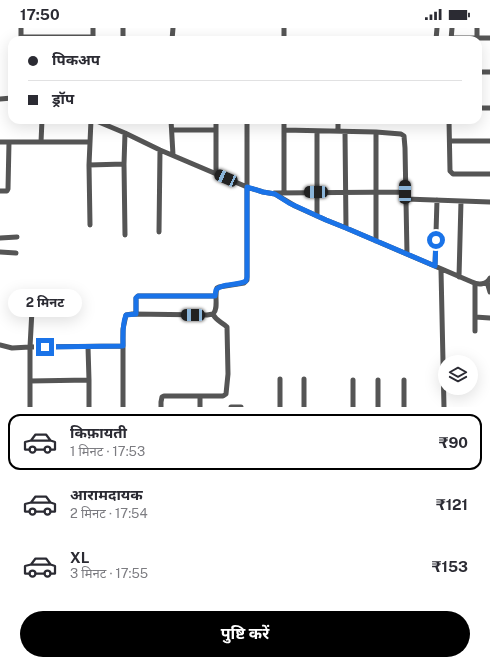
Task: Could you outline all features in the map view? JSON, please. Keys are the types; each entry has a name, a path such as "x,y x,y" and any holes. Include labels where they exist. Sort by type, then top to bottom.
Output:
{"street":[{"path":"41,142 42,124"},
{"path":"90,225 89,165 92,124"},
{"path":"102,124 216,174 263,192 405,192"},
{"path":"171,124 173,155"},
{"path":"216,124 216,174"},
{"path":"213,314 216,310 216,290 219,287 244,283 247,280 247,124"},
{"path":"284,124 284,192"},
{"path":"338,124 338,131"},
{"path":"449,124 449,168 451,173 490,174"},
{"path":"172,130 216,130"},
{"path":"284,130 376,132 401,134 404,136 407,254"},
{"path":"317,131 317,216"},
{"path":"346,132 346,228"},
{"path":"376,132 376,241"},
{"path":"125,133 125,235"},
{"path":"450,141 490,141"},
{"path":"0,142 90,142"},
{"path":"0,191 7,191 8,189 9,142"},
{"path":"159,232 160,150"},
{"path":"89,165 124,164"},
{"path":"271,193 317,216 475,284 488,280 490,292"},
{"path":"406,199 490,202"},
{"path":"435,266 437,200"},
{"path":"459,277 461,201"},
{"path":"0,238 17,237"},
{"path":"0,252 16,253"},
{"path":"441,270 444,407"},
{"path":"475,284 475,331"},
{"path":"136,314 136,298 138,296 215,296"},
{"path":"30,407 31,313 33,308 71,308"},
{"path":"123,407 123,329 126,315 213,314"},
{"path":"161,407 161,399 164,396 225,396 227,392 228,374 227,327 222,322 217,320 213,314"},
{"path":"475,317 490,318"},
{"path":"0,345 12,348 123,346"},
{"path":"88,347 90,380 89,407"},
{"path":"280,379 280,407"},
{"path":"304,379 304,407"},
{"path":"30,381 90,380"},
{"path":"352,380 352,407"},
{"path":"378,380 378,407"},
{"path":"404,380 404,407"},
{"path":"200,396 200,407"},
{"path":"231,407 241,407"}],"route":[{"path":"45,347 123,346 125,317 128,314 136,314 136,298 138,296 215,296 216,288 244,283 247,280 247,187 275,194 289,203 326,220 435,266 436,240"}]}
